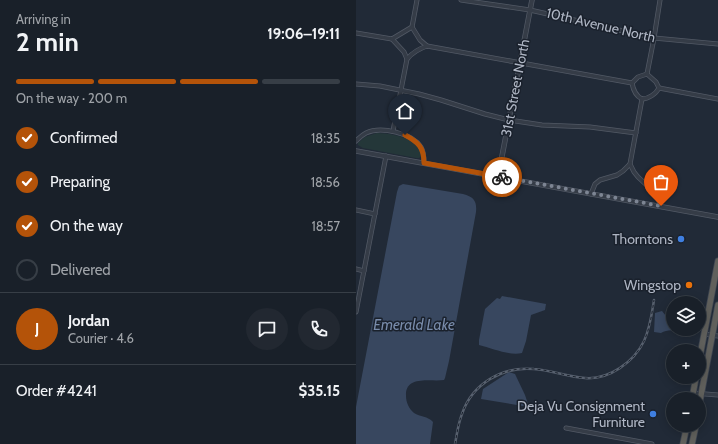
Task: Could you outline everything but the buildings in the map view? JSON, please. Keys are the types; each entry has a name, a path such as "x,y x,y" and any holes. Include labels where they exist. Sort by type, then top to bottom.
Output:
{"highway":[{"path":"706,325 717,273 718,261"},
{"path":"701,392 715,336 718,305"},
{"path":"683,444 686,432"},
{"path":"692,444 695,432"}],"street":[{"path":"417,0 412,27 420,40 426,46"},
{"name":"10th Avenue North","path":"461,0 530,10 654,38 718,44"},
{"name":"31st Street North","path":"498,177 532,0"},
{"path":"647,74 660,0"},
{"path":"356,33 392,39 412,27"},
{"path":"392,39 404,52 407,59"},
{"path":"392,131 407,59 419,48 426,46 632,83"},
{"path":"632,83 638,77 647,74"},
{"path":"647,74 656,82 659,88"},
{"path":"632,83 636,93 642,99"},
{"path":"356,84 380,86 419,94 509,120 542,125 590,127 636,133"},
{"path":"642,99 656,93 659,88"},
{"path":"659,88 718,99"},
{"path":"591,194 594,185 600,180 617,175 630,164 642,99"},
{"path":"356,141 366,133 375,130 392,131 405,135 422,148 424,163"},
{"path":"356,150 718,217"},
{"path":"356,312 386,156"},
{"path":"630,164 638,177 654,192 661,206"},
{"path":"356,210 375,214"},
{"path":"356,269 364,270"},
{"path":"706,394 718,395"},
{"path":"566,428 652,444"}],"shaded area":[{"path":"377,133 390,134 410,141 420,150 422,156 416,158 363,148 358,145 358,143 365,137"}],"water":[{"name":"Emerald Lake","path":"403,184 467,195 474,200 476,212 445,378 444,380 414,382 407,389 406,396 411,410 433,422 430,444 356,444 356,407 397,192 399,186"},
{"path":"502,296 546,304 545,310 531,315 522,353 506,353 479,345 485,309 497,298 500,299"},
{"path":"662,311 666,316 666,331 661,333 654,332 655,313"},
{"path":"509,372 515,374 529,407 481,399 483,389"}],"railway":[{"path":"455,444 462,414 467,403 481,386 500,374 522,369 534,369 585,378 594,378 612,373 620,368 640,349 649,326 654,300"}],"way so far":[{"path":"502,177 661,206"}],"place":[{"name":"Thorntons","path":"681,239"},
{"name":"Wingstop","path":"689,285"},
{"name":"Deja Vu Consignment Furniture","path":"653,414"}],"route":[{"path":"405,135 422,148 424,163 502,177"}]}
